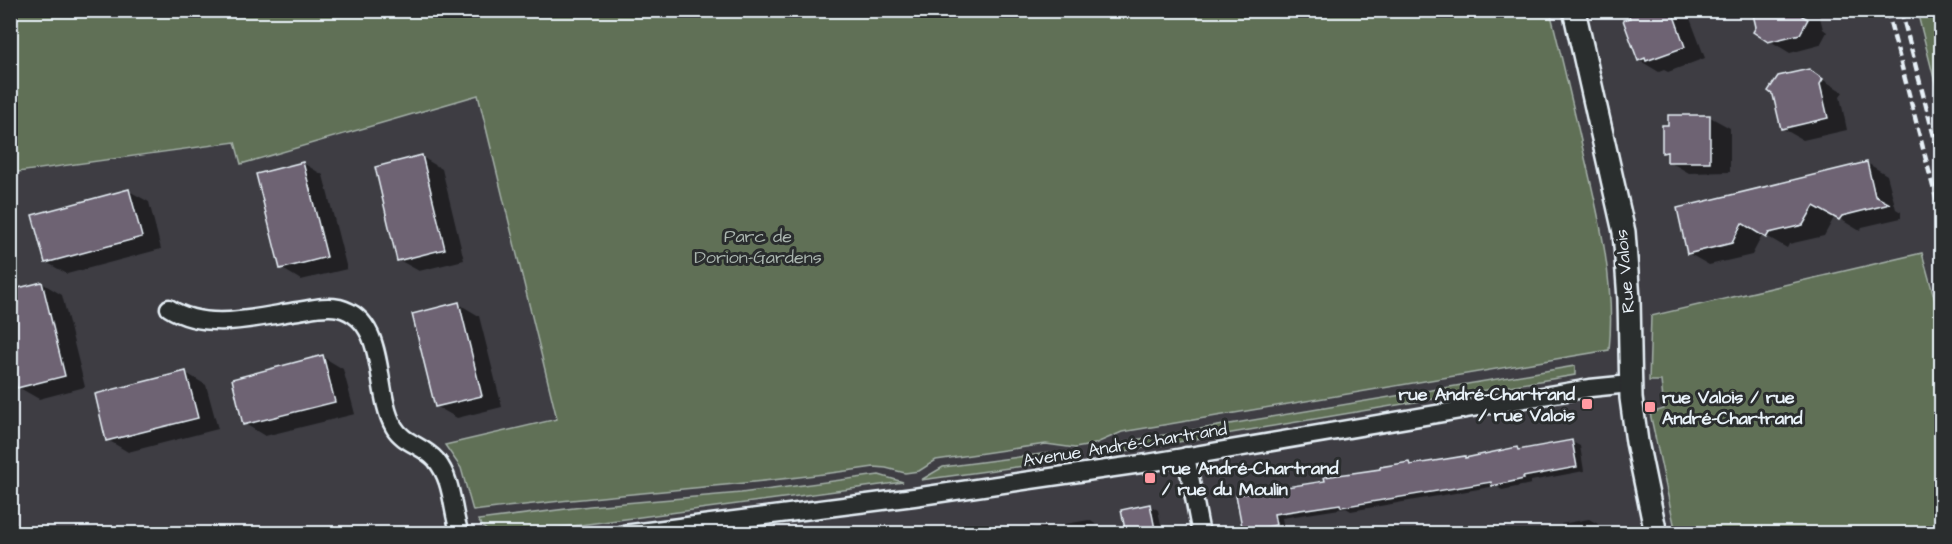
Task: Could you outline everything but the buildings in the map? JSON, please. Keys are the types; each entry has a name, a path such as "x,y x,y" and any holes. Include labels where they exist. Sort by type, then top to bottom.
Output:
{"street":[{"name":"Rue Valois","path":"1574,10 1624,231 1629,299 1630,384 1637,442 1656,534"},
{"path":"169,308 186,318 206,321 233,320 321,307 339,308 356,316 371,336 391,421 399,434 431,455 442,468 450,488 460,534"},
{"name":"Avenue André-Chartrand","path":"624,534 914,497 1186,456 1590,388 1630,384"},
{"path":"1186,456 1201,534"}],"green space":[{"name":"Parc de Dorion-Gardens","path":"10,11 1550,11 1605,251 1610,301 1609,350 1122,432 1092,445 1075,448 1046,444 936,460 919,471 905,473 874,467 774,480 473,511 461,468 445,445 557,419 478,95 241,164 235,142 11,173"},
{"path":"1917,11 1941,11 1941,106"},
{"path":"1922,253 1941,322 1941,533 1676,533 1650,413 1664,409 1661,381 1649,381 1651,316"},
{"path":"1575,366 1575,375 1095,456 1128,441"},
{"path":"1049,453 1075,459 921,480 943,467"},
{"path":"879,475 903,482 520,533 491,533 478,520 590,506 741,493"}],"waterway":[{"path":"1939,10 1942,19"}],"railway":[{"path":"1887,10 1942,221"},
{"path":"1901,10 1942,167"}],"place":[{"name":"rue André-Chartrand / rue Valois","path":"1587,404"},
{"name":"rue Valois / rue André-Chartrand","path":"1650,407"},
{"name":"rue André-Chartrand / rue du Moulin","path":"1150,478"}]}
